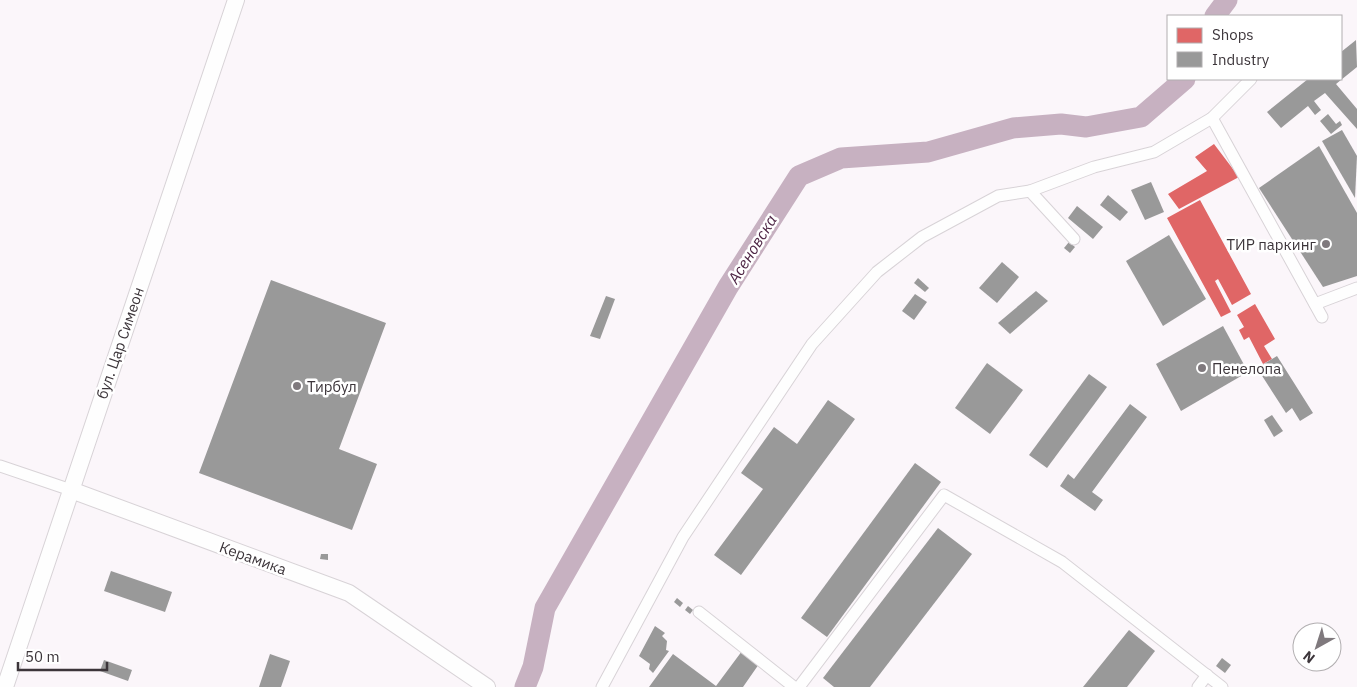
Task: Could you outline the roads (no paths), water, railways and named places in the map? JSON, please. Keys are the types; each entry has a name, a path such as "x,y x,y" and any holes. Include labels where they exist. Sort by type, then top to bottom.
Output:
{"main road":[{"name":"бул. Цар Симеон","path":"5,687 236,0"},
{"name":"Керамика","path":"71,490 349,593 487,687"}],"street":[{"path":"602,687 684,537 812,344 877,272 922,237 998,196 1030,191 1094,167 1154,152 1212,118 1250,80"},
{"path":"1212,118 1322,317"},
{"path":"1030,191 1074,239"},
{"path":"1315,304 1357,288"},
{"name":"Керамика","path":"0,466 71,490"},
{"path":"799,687 944,495 1062,562 1222,687"},
{"path":"699,612 794,687"},
{"path":"1198,687 1207,676"}],"waterway":[{"name":"Асеновска","path":"1216,15 1227,0"},
{"name":"Асеновска","path":"525,687 533,667 545,608 728,287 799,176 841,158 928,152 1013,128 1061,124 1086,127 1141,117 1184,80"}],"place":[{"name":"ТИР паркинг","path":"1326,244"},
{"name":"Пенелопа","path":"1202,368"},
{"name":"Тирбул","path":"297,386"}]}
